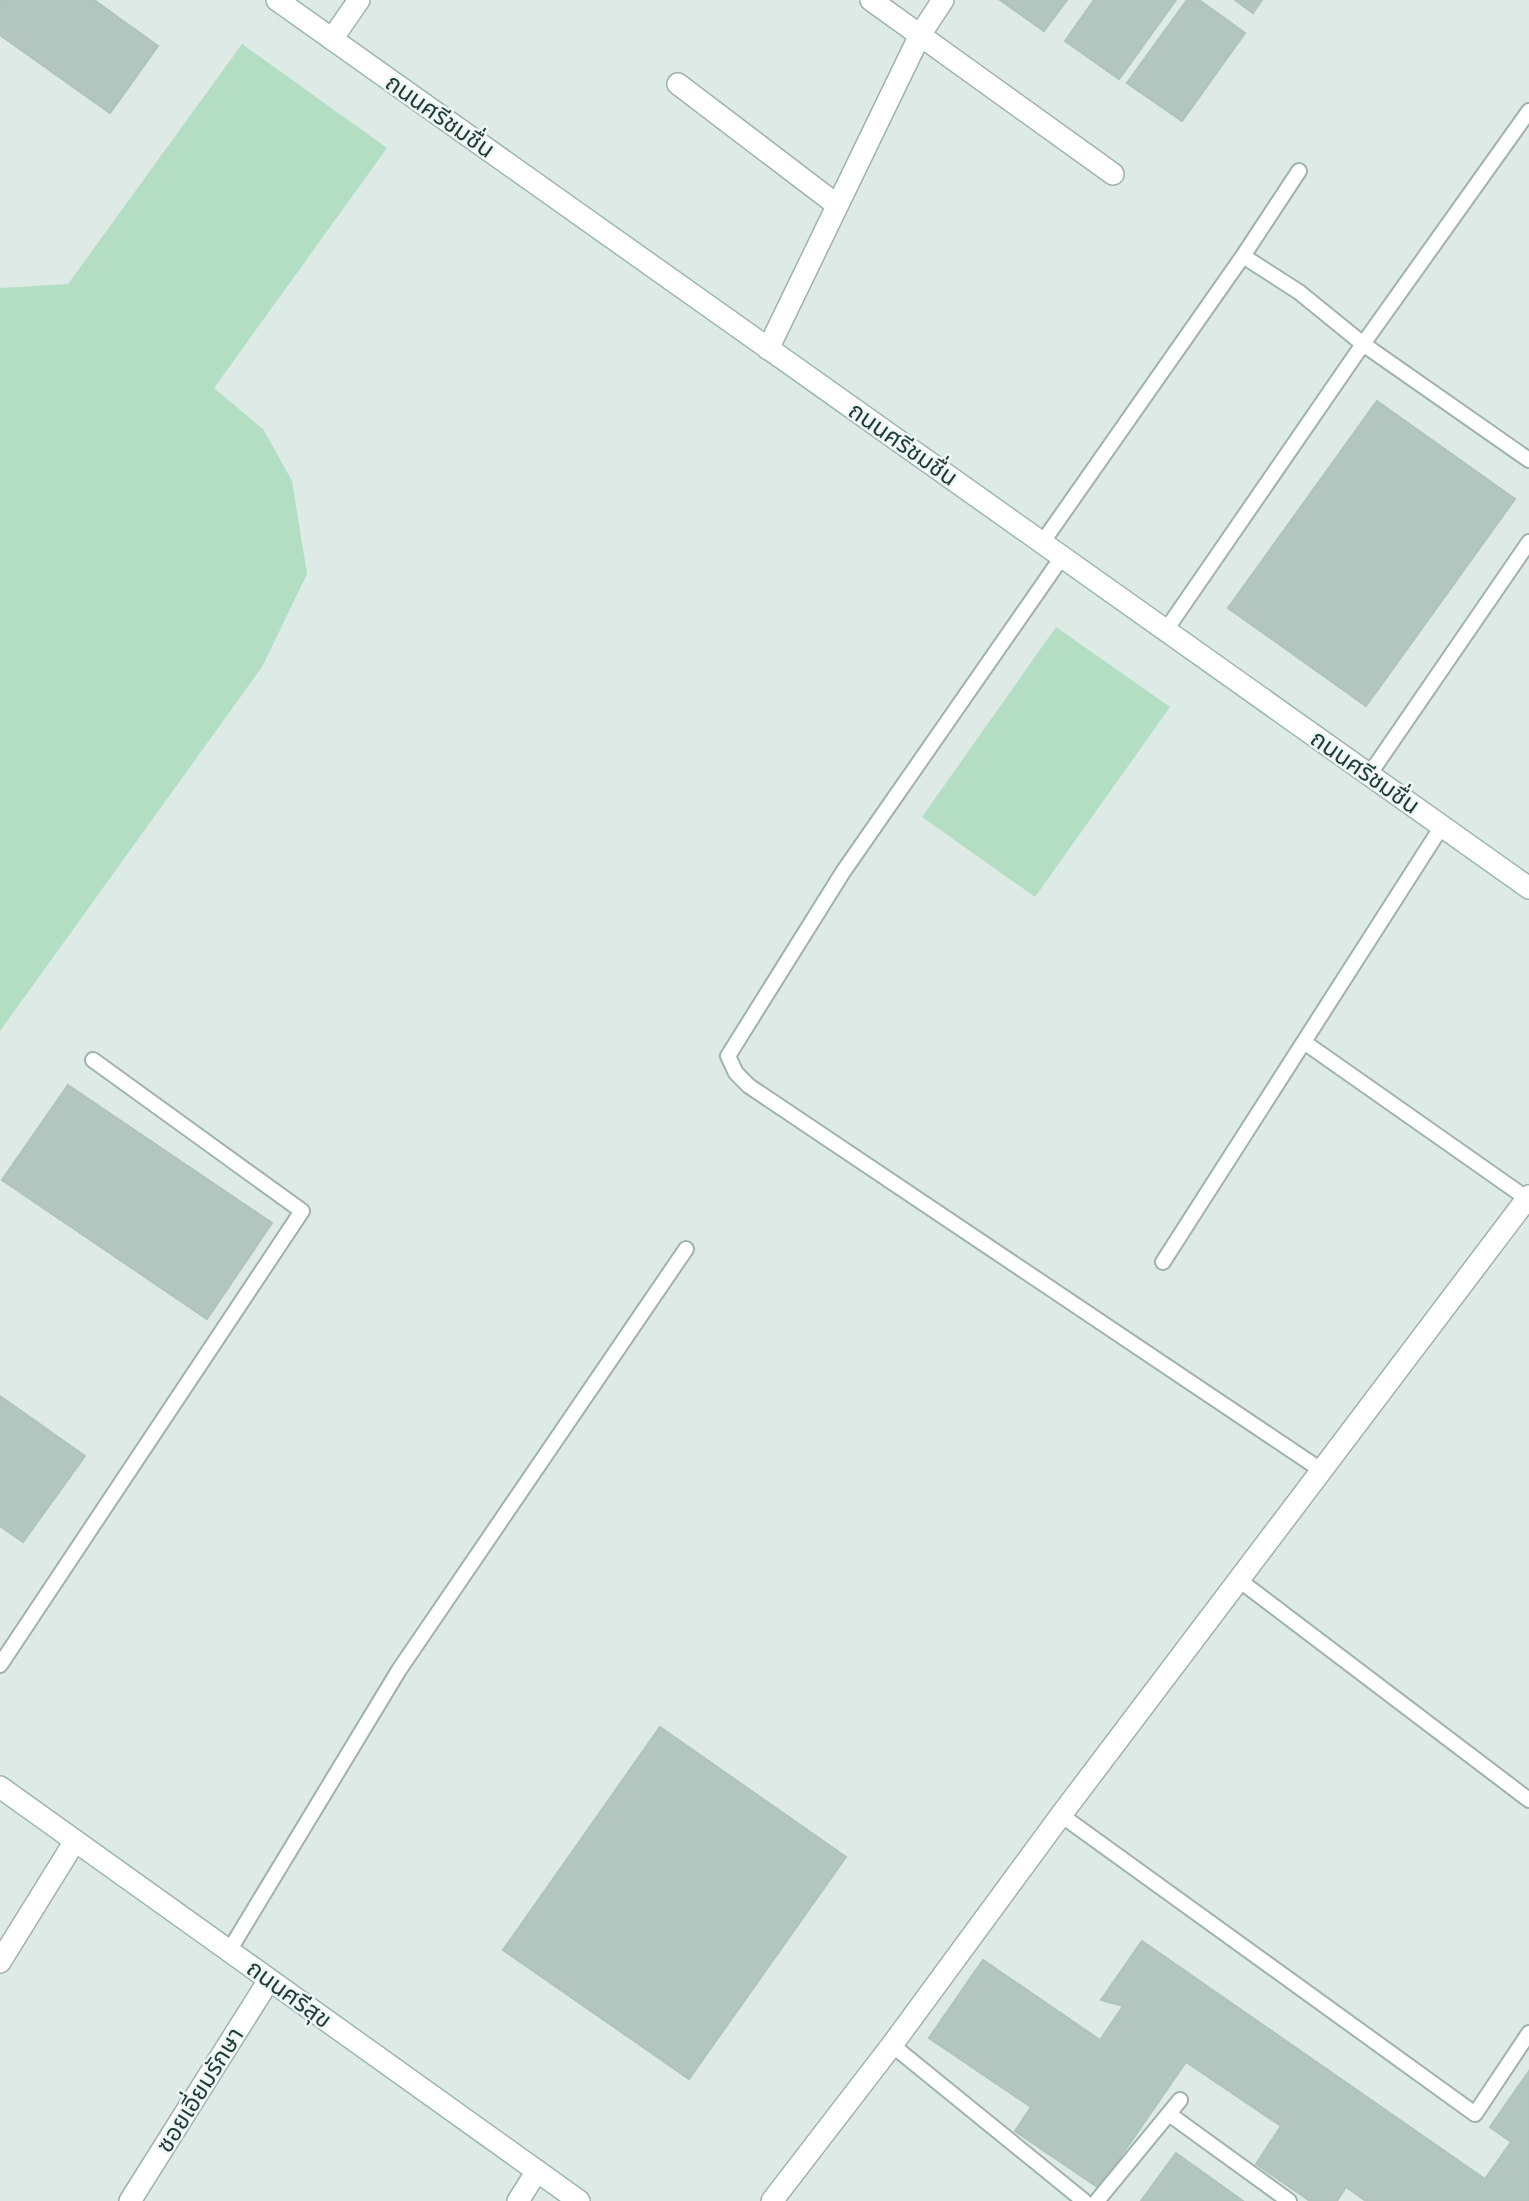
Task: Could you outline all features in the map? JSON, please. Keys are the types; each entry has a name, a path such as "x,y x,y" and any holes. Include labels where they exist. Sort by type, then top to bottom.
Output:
{"street":[{"name":"ถนนศรีชมชื่น","path":"277,0 1529,888"},
{"path":"332,39 359,0"},
{"path":"871,0 1113,174"},
{"path":"768,349 920,35 943,0"},
{"path":"678,84 838,205"},
{"path":"772,2201 1528,1199"},
{"name":"ถนนศรีสุข","path":"0,1787 579,2201"},
{"path":"0,1962 75,1841"},
{"name":"ซอยเอี่ยมรักษา","path":"130,2201 269,1980"},
{"path":"517,2201 537,2171"}],"lane":[{"path":"1166,630 1363,344 1529,111"},
{"path":"1042,543 1243,256 1299,171"},
{"path":"1243,256 1299,292 1363,344 1529,460"},
{"path":"1370,775 1529,542"},
{"path":"1062,557 843,872 728,1056 736,1073 749,1086 1321,1470"},
{"path":"1163,1262 1442,826"},
{"path":"1304,1042 1528,1199"},
{"path":"0,1664 302,1211 93,1060"},
{"path":"229,1951 400,1670 686,1250"},
{"path":"1239,1580 1529,1800"},
{"path":"1061,1815 1475,2114 1529,2033"},
{"path":"892,2045 1084,2201"},
{"path":"1097,2201 1180,2100"},
{"path":"1169,2114 1289,2201"}],"green space":[{"path":"242,44 387,148 214,388 263,429 292,481 307,574 262,667 0,1031 0,288 68,284"},
{"path":"1056,627 1170,707 1035,897 922,817"}],"building":[{"path":"0,0 94,0 158,46 110,113 0,35"},
{"path":"1000,0 1067,0 1044,31"},
{"path":"1094,0 1176,0 1119,79 1065,41"},
{"path":"1187,0 1199,0 1245,33 1182,121 1127,83"},
{"path":"1235,0 1262,0 1253,13"},
{"path":"1377,401 1515,499 1366,706 1228,608"},
{"path":"68,1085 272,1223 207,1319 2,1180"},
{"path":"0,1396 85,1456 23,1542 0,1526"},
{"path":"660,1727 846,1857 689,2079 503,1950"},
{"path":"1142,1941 1485,2179 1511,2142 1490,2127 1529,2071 1529,2201 1366,2201 1346,2187 1337,2201 1310,2201 1256,2164 1281,2126 1186,2062 1099,2188 1015,2131 1031,2107 929,2038 983,1960 1100,2040 1123,2006 1101,2000"},
{"path":"1176,2153 1243,2201 1141,2201"}]}
